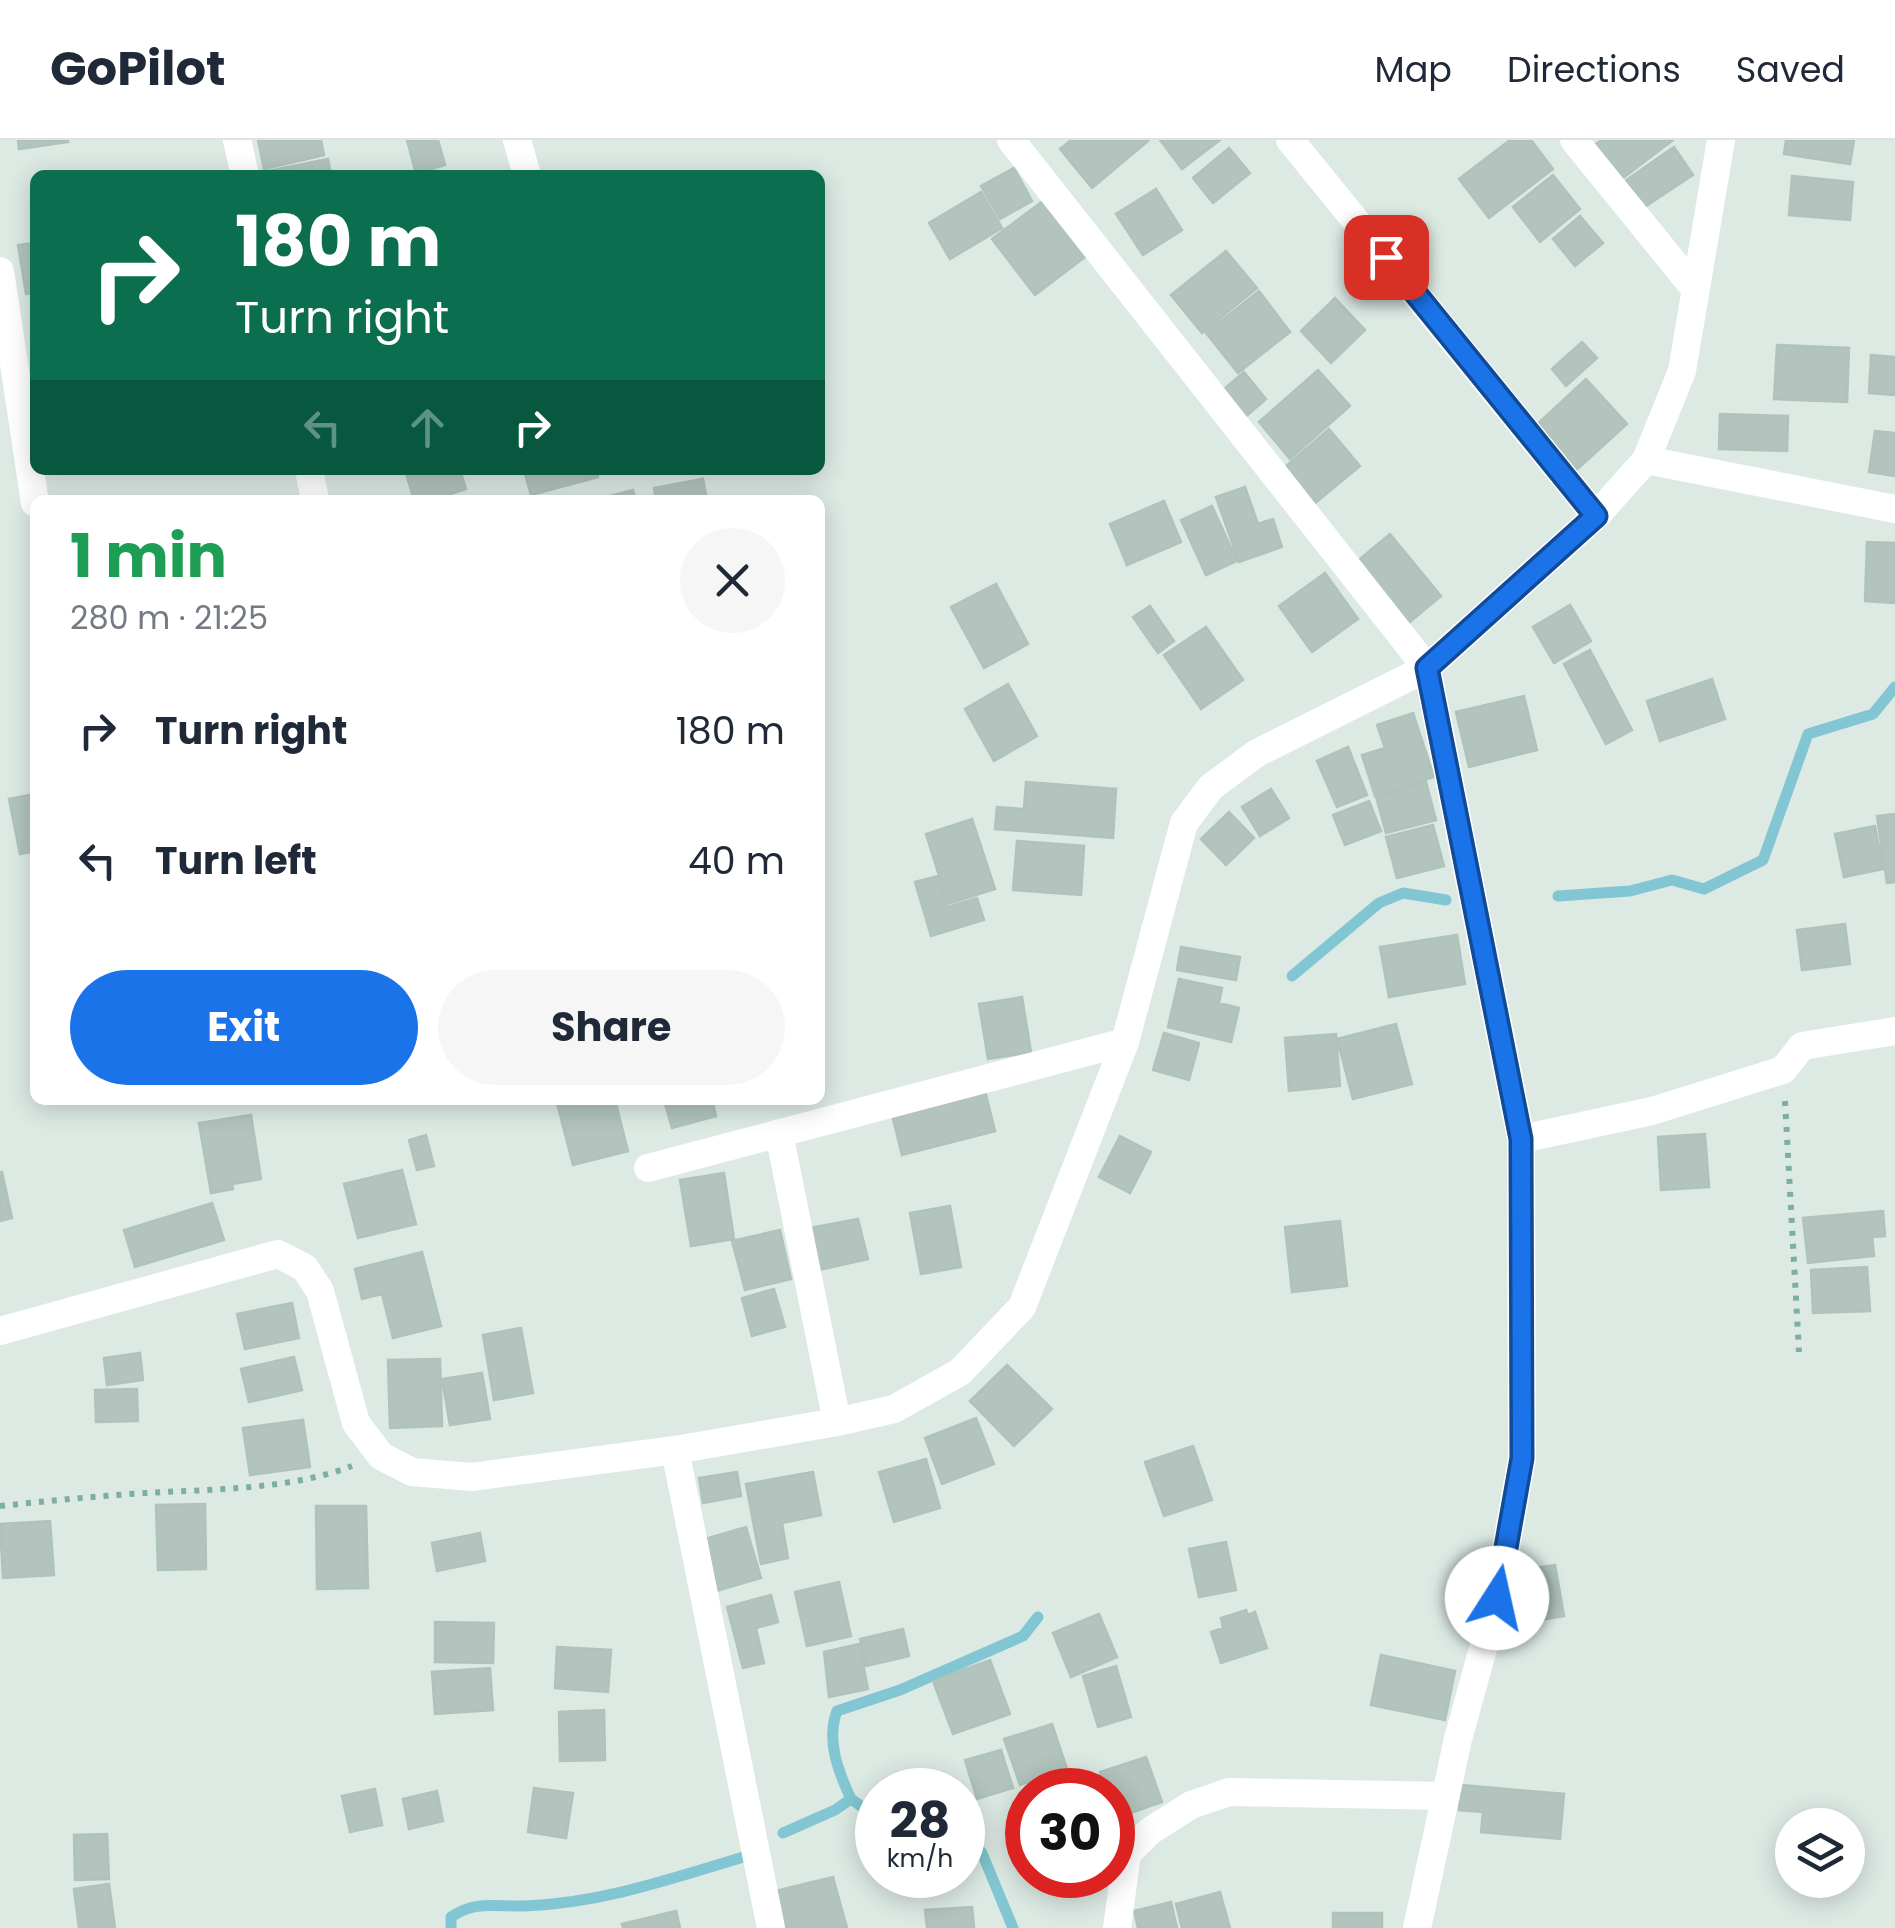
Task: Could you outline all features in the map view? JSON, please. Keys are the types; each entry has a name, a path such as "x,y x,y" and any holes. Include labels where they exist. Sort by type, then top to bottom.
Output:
{"street":[{"path":"237,140 244,170"},
{"path":"516,140 526,170"},
{"path":"1010,140 1427,668 1521,1139 1522,1458 1497,1598 1458,1739 1418,1928"},
{"path":"1290,140 1596,516"},
{"path":"1574,140 1696,289"},
{"path":"0,1331 278,1254 305,1268 320,1291 356,1423 382,1456 412,1472 472,1477 675,1450 837,1422 894,1409 960,1372 1022,1307 1125,1042 1184,823 1211,787 1257,752 1427,668 1596,516 1646,460 1682,371 1720,140"},
{"path":"0,271 30,470"},
{"path":"1646,460 1895,509"},
{"path":"1521,1139 1652,1111 1783,1070 1802,1046 1895,1031"},
{"path":"648,1168 1125,1042"},
{"path":"779,1134 837,1422"},
{"path":"675,1450 772,1928"},
{"path":"1117,1928 1128,1854 1150,1832 1191,1806 1228,1792 1446,1796"}],"path":[{"path":"1783,1070 1799,1352"},
{"path":"0,1506 219,1489 326,1476 382,1456"}],"building":[{"path":"18,140 68,140 68,142 19,149"},
{"path":"258,140 321,140 324,155 264,169"},
{"path":"407,140 438,140 445,165 415,170"},
{"path":"1071,140 1148,141 1092,188 1060,149"},
{"path":"1160,140 1220,140 1182,169"},
{"path":"1510,140 1531,140 1553,169 1489,218 1459,179"},
{"path":"1602,140 1673,140 1619,181 1593,146"},
{"path":"1786,140 1854,140 1850,164 1784,154"},
{"path":"1674,147 1693,175 1640,210 1622,183"},
{"path":"1229,148 1250,173 1213,203 1193,178"},
{"path":"328,159 330,170 274,170"},
{"path":"1014,168 1032,201 1000,219 981,186"},
{"path":"1553,175 1580,209 1540,242 1513,207"},
{"path":"1792,176 1853,182 1850,220 1789,215"},
{"path":"1156,189 1182,230 1143,255 1116,214"},
{"path":"981,192 1002,228 950,259 929,223"},
{"path":"1043,201 1085,257 1035,295 992,239"},
{"path":"1580,216 1603,243 1575,266 1553,239"},
{"path":"30,244 30,294 26,294 18,245"},
{"path":"1226,251 1257,288 1202,333 1171,295"},
{"path":"1259,291 1290,332 1238,373 1206,333"},
{"path":"1335,298 1365,330 1331,363 1301,331"},
{"path":"1582,342 1597,358 1566,386 1552,369"},
{"path":"1777,345 1849,348 1847,402 1774,399"},
{"path":"1871,355 1895,357 1895,395 1869,393"},
{"path":"1318,370 1350,406 1290,459 1259,422"},
{"path":"1244,372 1266,399 1245,417 1223,390"},
{"path":"1586,379 1627,424 1572,474 1532,429"},
{"path":"1720,414 1788,416 1787,451 1719,449"},
{"path":"1329,429 1360,466 1314,504 1284,468"},
{"path":"1875,431 1895,433 1895,476 1869,472"},
{"path":"406,475 462,475 466,489 447,495 412,495"},
{"path":"525,475 598,475 598,477 531,495"},
{"path":"703,479 706,495 655,495 654,488"},
{"path":"1245,487 1258,524 1273,519 1282,547 1239,562 1216,497"},
{"path":"1164,501 1181,542 1127,565 1110,524"},
{"path":"1212,506 1237,561 1206,575 1181,520"},
{"path":"1390,534 1441,596 1405,626 1354,564"},
{"path":"1867,542 1895,543 1895,603 1865,601"},
{"path":"1325,573 1358,619 1312,652 1279,606"},
{"path":"996,584 1028,644 984,668 951,607"},
{"path":"1570,605 1591,641 1554,663 1533,627"},
{"path":"1150,606 1174,641 1158,653 1133,617"},
{"path":"1206,627 1243,680 1201,709 1164,655"},
{"path":"1590,650 1632,730 1606,744 1564,664"},
{"path":"1712,679 1725,719 1660,741 1647,701"},
{"path":"1008,684 1037,736 994,761 965,709"},
{"path":"1524,696 1537,750 1469,767 1456,712"},
{"path":"1413,713 1434,777 1375,796 1362,755 1385,748 1377,725"},
{"path":"1348,747 1367,795 1337,807 1317,761"},
{"path":"1026,782 1116,789 1113,838 995,829 997,807 1024,809"},
{"path":"1426,782 1436,820 1386,833 1376,796"},
{"path":"1271,789 1289,818 1260,836 1242,807"},
{"path":"30,795 30,852 20,854 9,799"},
{"path":"1369,801 1381,831 1345,845 1333,815"},
{"path":"1229,812 1254,838 1226,865 1201,839"},
{"path":"1895,814 1895,882 1887,883 1877,816"},
{"path":"972,819 995,889 948,904 926,834"},
{"path":"1433,825 1444,866 1397,878 1386,837"},
{"path":"1875,826 1883,869 1844,877 1835,834"},
{"path":"1017,841 1084,846 1081,895 1013,890"},
{"path":"938,876 948,907 977,898 984,920 931,936 915,882"},
{"path":"1845,924 1850,964 1802,970 1797,930"},
{"path":"1457,935 1465,984 1389,997 1380,947"},
{"path":"1181,947 1240,957 1236,980 1177,970"},
{"path":"1179,979 1222,988 1219,1003 1239,1008 1231,1042 1168,1027"},
{"path":"1022,997 1031,1052 988,1059 979,1004"},
{"path":"1396,1024 1412,1084 1353,1099 1337,1039"},
{"path":"1164,1033 1199,1043 1189,1080 1153,1070"},
{"path":"1336,1034 1340,1086 1289,1091 1285,1038"},
{"path":"983,1083 995,1131 902,1155 890,1107"},
{"path":"558,1105 616,1105 628,1151 573,1165"},
{"path":"665,1105 713,1105 716,1116 672,1128"},
{"path":"251,1115 261,1179 232,1184 233,1189 211,1193 199,1123"},
{"path":"1705,1134 1709,1187 1661,1190 1658,1137"},
{"path":"426,1135 434,1166 417,1170 409,1140"},
{"path":"1120,1136 1151,1152 1130,1193 1099,1177"},
{"path":"402,1170 416,1224 358,1238 344,1184"},
{"path":"0,1173 12,1218 0,1221"},
{"path":"724,1173 734,1239 691,1246 680,1180"},
{"path":"212,1203 224,1240 135,1267 124,1230"},
{"path":"950,1206 961,1267 921,1274 910,1213"},
{"path":"1883,1211 1885,1236 1872,1237 1874,1256 1808,1263 1803,1218"},
{"path":"858,1219 868,1259 819,1270 810,1228"},
{"path":"1340,1221 1347,1286 1292,1292 1285,1227"},
{"path":"780,1230 791,1279 745,1290 732,1241"},
{"path":"422,1252 441,1326 393,1338 382,1294 362,1299 355,1269"},
{"path":"1867,1267 1870,1311 1813,1313 1811,1270"},
{"path":"774,1289 785,1327 752,1336 742,1298"},
{"path":"292,1303 299,1338 245,1349 237,1314"},
{"path":"521,1328 533,1393 494,1400 483,1335"},
{"path":"140,1353 143,1380 107,1385 104,1358"},
{"path":"294,1357 302,1390 249,1402 241,1369"},
{"path":"440,1359 442,1426 390,1428 388,1360"},
{"path":"1007,1365 1052,1409 1014,1446 970,1401"},
{"path":"482,1373 490,1419 450,1425 442,1379"},
{"path":"137,1389 138,1421 96,1422 95,1390"},
{"path":"976,1418 994,1464 942,1484 925,1438"},
{"path":"303,1420 310,1467 250,1475 243,1428"},
{"path":"1193,1446 1212,1500 1164,1516 1145,1462"},
{"path":"926,1459 940,1508 894,1522 879,1472"},
{"path":"737,1472 741,1496 703,1503 699,1478"},
{"path":"813,1472 821,1515 782,1523 788,1558 761,1564 746,1484"},
{"path":"205,1504 206,1569 158,1570 156,1505"},
{"path":"316,1506 366,1506 368,1588 317,1589"},
{"path":"50,1521 54,1575 3,1578 0,1524"},
{"path":"746,1527 761,1578 713,1592 698,1541"},
{"path":"480,1533 485,1561 437,1571 432,1543"},
{"path":"1226,1542 1236,1590 1199,1597 1189,1549"},
{"path":"1555,1565 1564,1616 1517,1624 1509,1573"},
{"path":"839,1582 851,1636 807,1646 795,1592"},
{"path":"771,1595 778,1622 756,1628 764,1663 743,1668 727,1607"},
{"path":"1246,1610 1248,1615 1255,1612 1267,1648 1221,1663 1211,1632 1223,1628 1221,1618"},
{"path":"1099,1614 1117,1657 1071,1677 1053,1633"},
{"path":"435,1622 494,1623 493,1663 435,1662"},
{"path":"903,1629 909,1656 866,1666 860,1639"},
{"path":"859,1644 868,1689 829,1697 824,1652"},
{"path":"557,1647 611,1650 608,1692 555,1688"},
{"path":"1381,1655 1455,1671 1445,1720 1371,1705"},
{"path":"990,1660 1010,1714 953,1734 933,1681"},
{"path":"1116,1666 1131,1717 1098,1727 1083,1676"},
{"path":"490,1668 493,1710 435,1714 432,1672"},
{"path":"604,1710 605,1760 560,1761 559,1712"},
{"path":"1052,1724 1067,1768 1014,1768 1004,1739"},
{"path":"1001,1750 1007,1768 1005,1790 985,1797 985,1768 967,1768 965,1760"},
{"path":"1146,1757 1162,1802 1135,1811 1135,1768 1112,1768"},
{"path":"1461,1785 1564,1794 1560,1839 1481,1832 1483,1812 1459,1810"},
{"path":"534,1788 573,1793 566,1838 528,1832"},
{"path":"375,1789 382,1825 350,1832 342,1796"},
{"path":"437,1791 443,1821 409,1829 403,1799"},
{"path":"107,1834 109,1879 75,1880 74,1835"},
{"path":"833,1877 847,1928 781,1928 772,1892"},
{"path":"109,1884 115,1928 79,1928 74,1889"},
{"path":"1220,1892 1230,1928 1182,1928 1176,1904"},
{"path":"1171,1902 1177,1928 1138,1928 1134,1911"},
{"path":"972,1907 974,1928 927,1928 925,1910"},
{"path":"676,1911 680,1928 623,1928 622,1924"},
{"path":"1333,1913 1382,1913 1382,1928 1333,1928"}],"waterway":[{"path":"1558,896 1630,891 1672,880 1704,889 1763,860 1808,734 1873,714 1895,687"},
{"path":"1292,976 1379,903 1403,893 1446,900"},
{"path":"783,1833 851,1799 833,1744 837,1711 900,1690 1023,1636 1038,1617"},
{"path":"851,1799 855,1802"},
{"path":"451,1928 451,1917 469,1908 582,1900 747,1856"},
{"path":"985,1860 1013,1928"}],"route":[{"path":"1386,257 1596,516 1427,668 1521,1139 1522,1458 1497,1598"}]}
